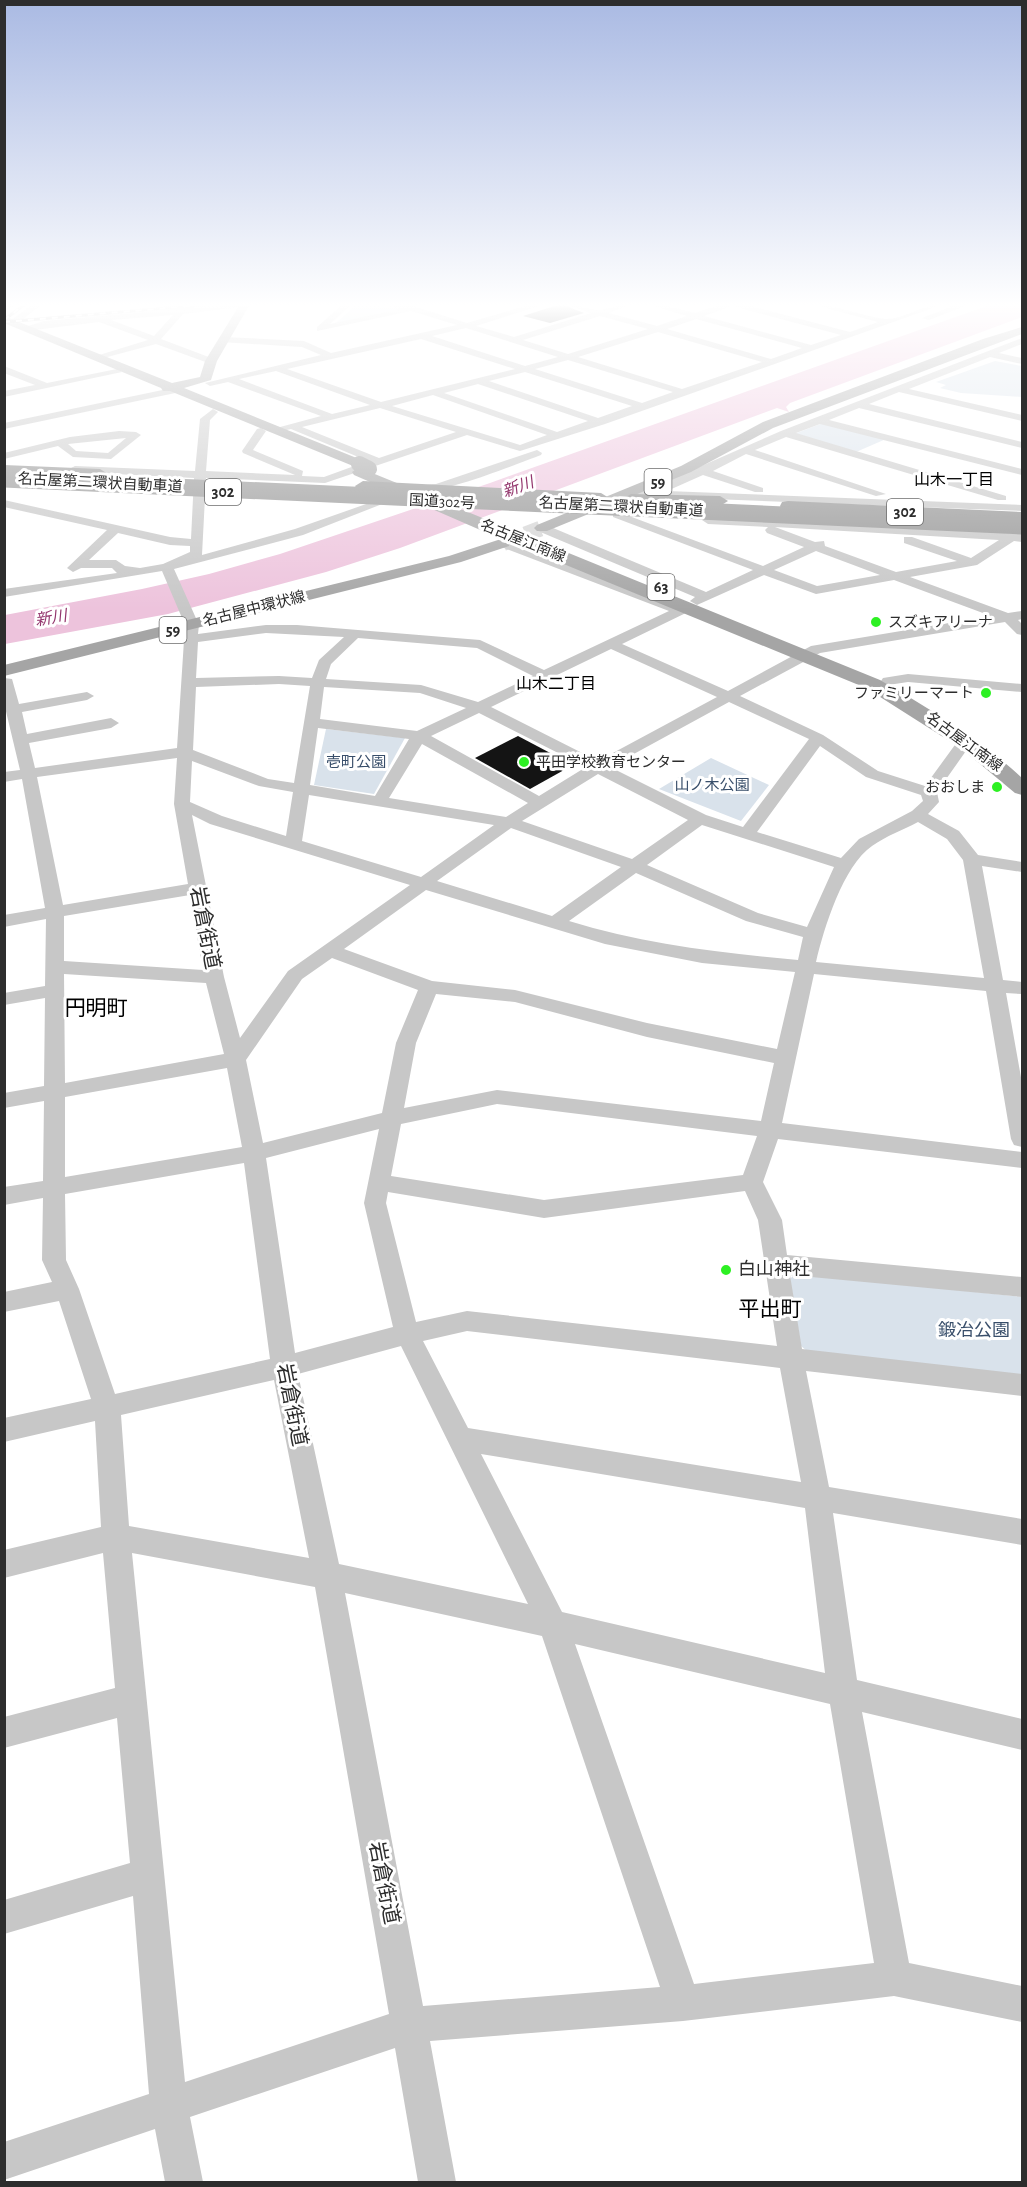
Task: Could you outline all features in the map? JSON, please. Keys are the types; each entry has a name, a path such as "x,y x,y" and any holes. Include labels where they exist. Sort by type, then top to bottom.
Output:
{"highway":[{"name":"国道302号","path":"4,470 94,480"},
{"name":"名古屋第二環状自動車道","path":"4,470 1023,517"},
{"name":"国道302号","path":"4,482 362,474 392,494 420,495 451,502 557,507 633,496 1020,533"},
{"name":"名古屋第二環状自動車道","path":"4,482 1020,533"},
{"path":"789,512 880,501 1023,517"},
{"name":"国道302号","path":"451,502 586,502 727,515 789,512 1023,517"},
{"path":"789,512 980,532 1020,533"}],"main road":[{"path":"201,406 268,431"},
{"path":"208,406 362,474 420,495"},
{"name":"名古屋中環状線","path":"4,671 191,627 455,559 513,528 586,502 633,496 661,487 768,425 817,406"},
{"path":"586,502 768,425"},
{"path":"362,474 392,494"},
{"name":"名古屋江南線","path":"451,502 809,652 888,681 935,707 1023,770"},
{"path":"513,528 557,507"},
{"name":"名古屋江南線","path":"809,652 873,684 965,741 1023,789"}],"street":[{"path":"4,424 91,406"},
{"path":"302,406 332,417"},
{"path":"307,479 247,451 268,431 376,406"},
{"path":"383,406 520,448 644,407"},
{"path":"471,406 559,436"},
{"path":"554,406 601,422"},
{"path":"420,495 437,487 671,406"},
{"path":"661,487 704,471 744,450 856,406"},
{"path":"863,406 1023,445"},
{"path":"972,406 1023,418"},
{"path":"78,564 116,564 124,571 168,569 175,560 196,554 205,419 213,412"},
{"path":"818,420 1023,472"},
{"path":"292,426 362,474"},
{"path":"4,470 58,469 325,480 362,474 465,432"},
{"path":"4,456 61,443 106,433 136,435 111,456 73,454 61,443"},
{"path":"785,433 1023,506"},
{"path":"857,456 895,439"},
{"path":"744,450 880,501"},
{"path":"58,469 73,454"},
{"path":"906,503 1023,454"},
{"path":"704,471 766,493 765,528 899,577 1016,616 1023,631"},
{"path":"4,482 300,499 309,497 325,480"},
{"path":"661,487 766,496 1023,506"},
{"path":"4,593 168,569 300,532 392,494"},
{"path":"586,502 816,590 973,562 1020,533"},
{"path":"4,503 170,541 197,543"},
{"path":"617,515 885,531 1020,533"},
{"path":"70,577 78,564 117,528"},
{"path":"513,528 693,604"},
{"path":"380,800 419,736 613,645 850,528"},
{"path":"885,531 973,562"},
{"path":"168,569 191,627 357,632 480,644 545,676"},
{"path":"4,1101 236,1059 295,975 509,822 598,767 809,652 1016,616"},
{"name":"岩倉街道","path":"191,627 182,804 214,977 236,1059 254,1153 284,1367 327,1575 437,2182"},
{"path":"293,843 318,682 324,663 357,632"},
{"path":"613,645 818,738 872,774 929,792"},
{"path":"888,681 908,678 1023,688"},
{"path":"189,683 279,680 421,689 479,707 699,819 747,832 844,865"},
{"path":"4,684 7,682 29,775 54,911 56,978 54,1260 67,1289 107,1407 116,1537 169,2106 184,2182"},
{"path":"14,709 87,696"},
{"path":"21,740 111,723"},
{"path":"312,723 419,736 539,803"},
{"path":"747,832 818,738"},
{"path":"929,792 965,741"},
{"path":"4,777 184,752 265,783 509,822 634,866 752,918 813,934"},
{"path":"894,1978 843,1692 817,1497 791,1359 770,1220 752,1182 770,1129 813,934 844,865 865,843 918,815 932,801 929,792"},
{"path":"182,804 216,820 605,938 702,957 1023,988"},
{"path":"918,815 954,835 972,859 993,986 1023,1139"},
{"path":"553,924 699,819"},
{"path":"972,859 1023,867"},
{"path":"4,921 197,888"},
{"path":"329,950 429,987 515,996 647,1030 786,1058"},
{"path":"4,999 56,978 214,977"},
{"path":"429,987 406,1043 375,1203 407,1334 553,1624 683,2003"},
{"path":"4,1196 254,1153 391,1118 497,1097 1023,1160"},
{"path":"379,1182 544,1209 752,1182"},
{"path":"777,1264 1023,1287"},
{"path":"4,1302 67,1289"},
{"path":"4,1430 284,1367 407,1334 468,1321 1023,1385"},
{"path":"459,1438 1023,1532"},
{"path":"4,1564 116,1537 327,1575 553,1624 1023,1734"},
{"path":"4,1734 131,1699"},
{"path":"4,1917 147,1875"},
{"path":"4,2161 410,2025 683,2003 894,1978 1023,2004"}],"green space":[{"path":"823,423 886,439 856,452 794,434"},
{"name":"壱町公園","path":"326,729 405,738 374,794 314,785"},
{"name":"山ノ木公園","path":"711,758 769,785 741,821 659,789"},
{"name":"鍛冶公園","path":"796,1273 1022,1297 1022,1376 808,1352 801,1346 790,1279"}],"water":[{"name":"新川","path":"706,406 787,406 789,412 777,408 400,548 326,572 168,614 5,644 5,615 209,574 280,554 490,483"}],"building":[{"name":"平田学校教育センター","path":"518,736 573,765 530,789 475,758"}],"tunnel":[{"path":"503,543 542,528"}],"place":[{"name":"スズキアリーナ","path":"876,622"},
{"name":"ファミリーマート","path":"986,693"},
{"name":"平田学校教育センター","path":"524,762"},
{"name":"おおしま","path":"997,787"},
{"name":"白山神社","path":"726,1270"}],"district":[{"name":"山木一丁目","path":"954,480"},
{"name":"山木二丁目","path":"556,684"},
{"name":"円明町","path":"96,1008"},
{"name":"平出町","path":"770,1309"}]}
